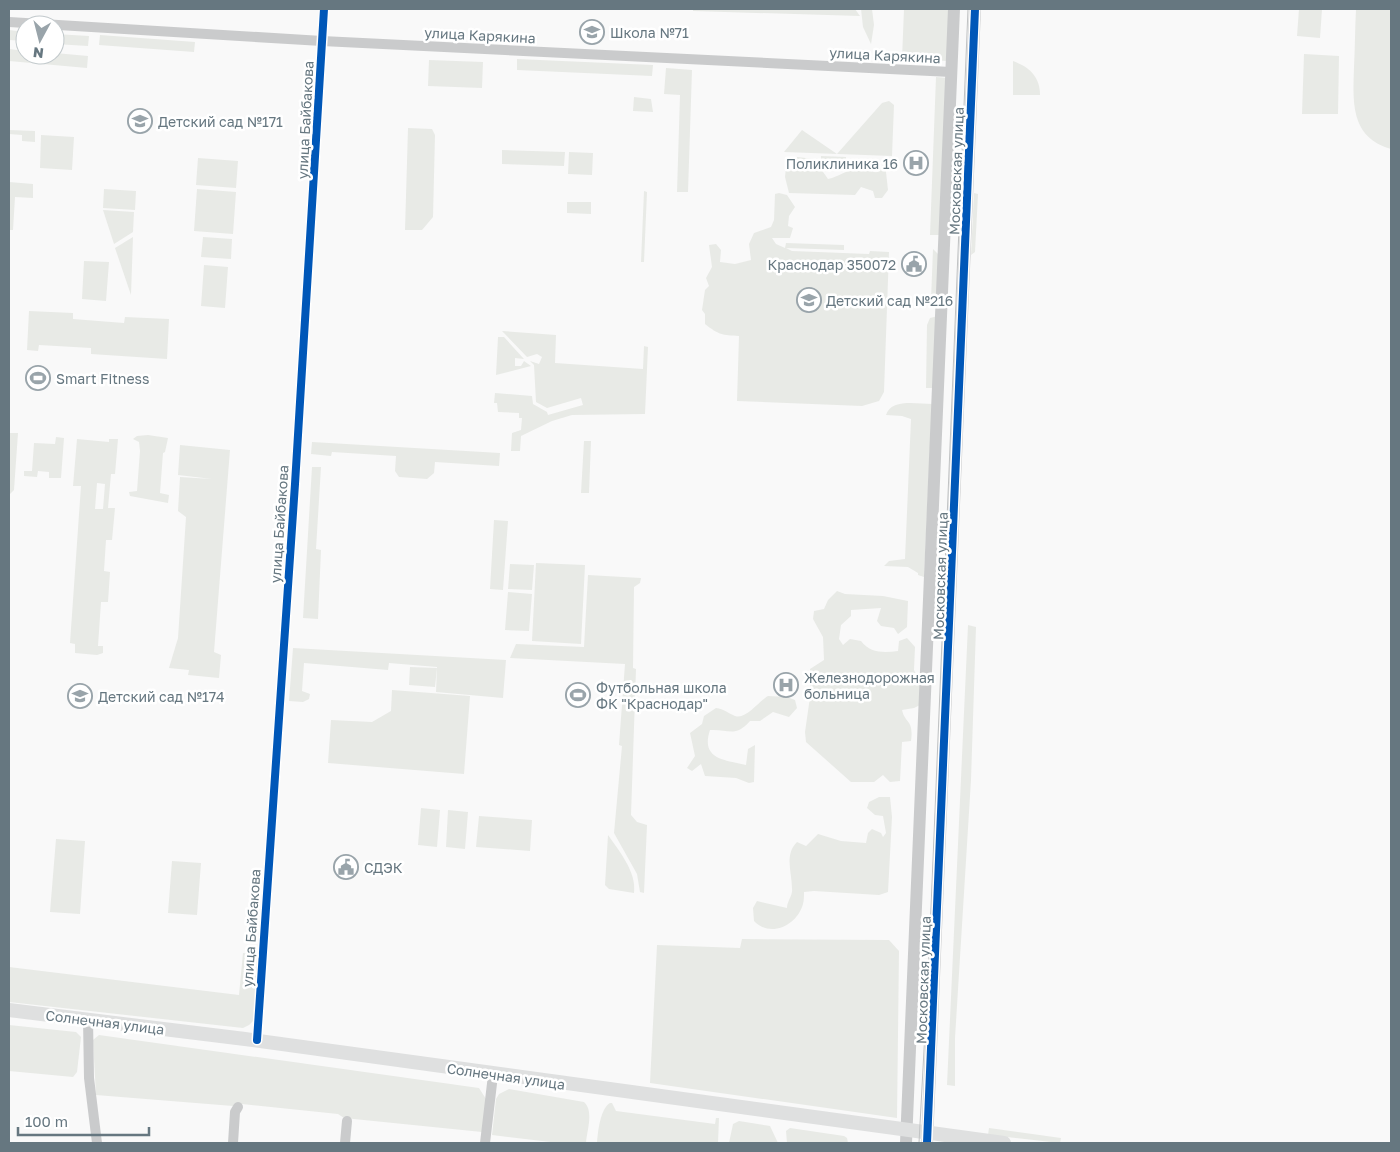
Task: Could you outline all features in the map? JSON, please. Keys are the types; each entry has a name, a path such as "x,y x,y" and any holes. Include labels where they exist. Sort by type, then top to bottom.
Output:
{"main road":[{"name":"Солнечная улица","path":"9,1010 257,1040 907,1136 1004,1143"}],"street":[{"name":"улица Байбакова","path":"257,1040 295,484 324,9"},
{"name":"Московская улица","path":"907,1136 954,9"},
{"name":"Московская улица","path":"928,1138 976,9"},
{"name":"улица Карякина","path":"9,22 322,41 951,72"},
{"name":"Московская улица","path":"949,126 971,128"},
{"name":"Московская улица","path":"948,142 970,144"},
{"path":"938,386 960,388"},
{"path":"937,403 959,404"},
{"path":"915,938 937,939"},
{"path":"915,956 936,957"},
{"path":"88,1019 89,1078 97,1143"},
{"path":"485,1143 493,1075"},
{"path":"233,1143 235,1112 238,1108"},
{"path":"345,1143 346,1121"}],"shaded area":[{"path":"693,9 855,9 860,16 693,11"},
{"path":"861,9 872,9 874,25 871,44 863,27"},
{"path":"904,9 950,9 948,61 902,59"},
{"path":"1299,9 1322,9 1320,38 1297,36"},
{"path":"1356,9 1391,9 1391,149 1368,136 1361,127 1354,105"},
{"path":"9,30 15,31 15,40 9,40"},
{"path":"65,35 89,36 88,46 65,45"},
{"path":"100,35 195,42 194,52 99,45"},
{"path":"9,49 15,50 15,62 9,61"},
{"path":"65,54 88,56 87,68 54,65 65,65"},
{"path":"1304,54 1339,56 1338,114 1302,114"},
{"path":"517,59 653,65 652,76 517,70"},
{"path":"429,60 483,62 482,88 428,86"},
{"path":"1013,61 1024,66 1033,74 1040,89 1040,95 1013,95"},
{"path":"666,68 692,70 688,192 677,192 680,95 664,94"},
{"path":"936,77 948,78 941,235 930,235"},
{"path":"634,97 651,99 653,112 633,111"},
{"path":"889,101 894,105 892,156 837,154 882,103"},
{"path":"408,128 432,129 435,135 433,217 422,230 405,230"},
{"path":"9,130 35,131 35,142 22,141 22,135 9,134"},
{"path":"802,130 837,154 784,152"},
{"path":"41,135 74,137 72,170 40,168"},
{"path":"502,150 565,152 564,166 502,164"},
{"path":"569,152 593,153 592,175 568,174"},
{"path":"821,156 846,157 846,170 821,169"},
{"path":"198,158 238,161 236,188 196,185"},
{"path":"787,158 814,159 828,179 854,169 878,172 886,160 888,161 886,172 888,190 882,198 875,198 873,191 861,187 855,195 789,193 785,177"},
{"path":"9,182 33,184 33,198 15,197 13,230 9,230"},
{"path":"104,189 136,191 135,210 103,208"},
{"path":"197,189 236,192 233,234 194,231"},
{"path":"644,191 647,192 644,262 641,262"},
{"path":"974,193 978,194 975,252 971,255"},
{"name":"Детский сад №216","path":"775,194 787,195 795,207 789,216 788,226 793,228 790,238 772,238 776,244 785,248 786,243 844,245 844,250 786,248 792,251 869,254 870,251 889,252 884,392 879,401 862,406 737,401 739,336 721,334 710,328 705,324 705,314 702,310 705,290 709,286 706,278 712,267 709,245 716,244 721,250 720,262 735,264 751,260 749,244 754,233 771,227 774,220"},
{"path":"567,202 591,202 591,214 567,213"},
{"path":"103,210 134,212 133,232 114,244"},
{"path":"133,237 131,295 115,248"},
{"path":"203,237 232,239 231,259 201,257"},
{"path":"933,249 940,256 939,303 931,300"},
{"path":"84,261 109,262 106,301 82,299"},
{"path":"204,265 228,267 225,308 201,306"},
{"path":"29,311 73,313 73,319 124,323 125,317 169,319 167,359 91,354 91,348 39,345 38,351 27,350"},
{"path":"938,316 933,388 926,388 927,325 930,318"},
{"path":"502,331 556,335 555,363 643,369 644,346 648,347 645,414 572,415 552,421 521,436 520,451 511,451 512,433 521,430 522,418 519,418 519,413 498,412 497,403 494,403 495,393 532,396 533,404 547,412 548,415 583,405 581,398 547,408 536,402 534,365 530,361 539,364 542,357 537,354 527,357"},
{"path":"498,337 504,337 524,359 515,358 515,366 521,366 524,361 531,366 496,375"},
{"path":"899,404 932,404 924,577 908,567 884,566 889,561 905,559 911,419 902,416 886,415 893,406"},
{"path":"9,433 18,433 14,490 9,495"},
{"path":"148,435 168,438 165,452 163,453 160,493 169,495 168,503 130,496 129,492 137,491 140,451 139,442 133,439 137,436"},
{"path":"56,437 64,438 61,478 49,478 49,472 38,471 37,477 24,476 24,471 32,471 34,443 55,444"},
{"path":"77,439 109,442 109,439 118,439 115,474 111,474 108,508 115,508 112,540 106,540 104,571 110,572 108,602 101,602 98,646 103,646 103,653 97,655 75,653 75,644 70,643 81,486 73,486","holes":["97,483 105,484 103,509 95,509"]},
{"path":"584,441 591,441 589,493 581,493"},
{"path":"312,442 500,453 499,466 435,462 434,473 427,479 399,477 395,471 396,456 332,452 331,456 311,454"},
{"path":"180,445 230,450 214,652 221,655 219,678 188,675 189,670 169,668 178,638 186,517 178,511 180,477 212,479 178,475"},
{"path":"312,467 321,467 316,549 321,550 318,619 303,618"},
{"path":"494,520 508,521 503,590 490,589"},
{"path":"536,563 585,565 581,644 532,641"},
{"path":"510,564 534,565 532,590 508,589"},
{"path":"588,575 641,578 640,583 634,587 633,668 636,669 631,815 637,822 647,825 644,893 640,892 637,874 614,833 622,746 619,745 625,664 510,658 516,644 584,647"},
{"path":"837,591 845,594 883,596 908,601 907,627 898,634 894,628 881,626 877,621 881,608 851,610 851,616 841,625 839,639 843,645 850,639 861,641 868,648 882,652 898,651 899,641 907,638 915,647 914,670 921,684 922,704 914,708 902,710 910,725 912,734 911,741 902,742 900,781 890,782 883,775 874,782 851,782 806,742 805,732 810,697 810,669 824,660 823,637 813,619 814,611 824,609 828,600"},
{"path":"508,592 532,594 529,631 505,630"},
{"path":"968,625 976,627 971,780 955,1038 955,1086 947,1085"},
{"path":"293,648 506,660 503,698 436,692 437,667 389,663 388,670 304,663 302,691 310,694 309,699 303,702 289,701"},
{"path":"410,667 437,668 435,687 409,685"},
{"path":"392,690 470,696 464,774 328,763 331,720 372,722 391,711"},
{"path":"768,696 787,697 795,700 797,708 789,717 773,712 760,721 750,721 736,731 710,730 708,740 712,753 717,757 746,765 748,749 755,745 754,782 749,783 736,778 705,776 701,764 692,771 687,768 695,756 690,733 702,724 704,716 716,708 735,716 744,715"},
{"path":"879,797 890,797 892,817 888,892 879,895 804,892 800,912 789,924 775,929 768,929 754,921 753,908 757,901 787,908 792,891 790,858 793,847 797,842 806,846 818,834 841,841 866,843 868,833 872,829 881,833 883,837 886,833 883,816 875,815 867,808 869,802"},
{"path":"421,808 440,810 437,847 418,845"},
{"path":"448,810 468,812 465,849 446,847"},
{"path":"479,816 532,820 530,851 476,847"},
{"path":"608,835 630,870 633,877 634,893 609,889 605,885"},
{"path":"56,839 85,841 80,914 50,912"},
{"path":"172,861 201,863 197,915 168,913"},
{"path":"742,939 889,940 899,951 897,1118 650,1083 657,945 740,948"},
{"path":"243,953 259,955 255,1019 243,1028 9,1002 9,967 239,995"},
{"path":"9,1025 76,1032 81,1037 77,1072 73,1077 9,1071"},
{"path":"99,1035 479,1088 486,1099 482,1132 344,1118 338,1114 242,1104 233,1106 96,1095 93,1040"},
{"path":"509,1089 584,1102 589,1110 586,1143 559,1143 492,1135 496,1099 499,1094"},
{"path":"610,1103 612,1103 616,1111 715,1124 716,1118 719,1118 718,1143 597,1143 602,1115"},
{"path":"739,1121 770,1126 778,1143 729,1143 733,1124"},
{"path":"790,1128 844,1136 847,1138 848,1143 787,1143 786,1131"},
{"path":"989,1128 1061,1138 1060,1143 988,1135"}],"tram line":[{"path":"919,1143 929,957 968,9"}],"cycle path":[{"path":"257,1040 295,484 324,9"},
{"path":"927,1143 975,9"}],"place":[{"name":"Школа №71","path":"592,32"},
{"name":"Детский сад №171","path":"140,121"},
{"name":"Поликлиника 16","path":"916,163"},
{"name":"Краснодар 350072","path":"914,264"},
{"name":"Детский сад №216","path":"809,300"},
{"name":"Smart Fitness","path":"38,378"},
{"name":"Железнодорожная больница","path":"786,685"},
{"name":"Футбольная школа ФК \"Краснодар\"","path":"578,695"},
{"name":"Детский сад №174","path":"80,696"},
{"name":"СДЭК","path":"346,867"}]}
